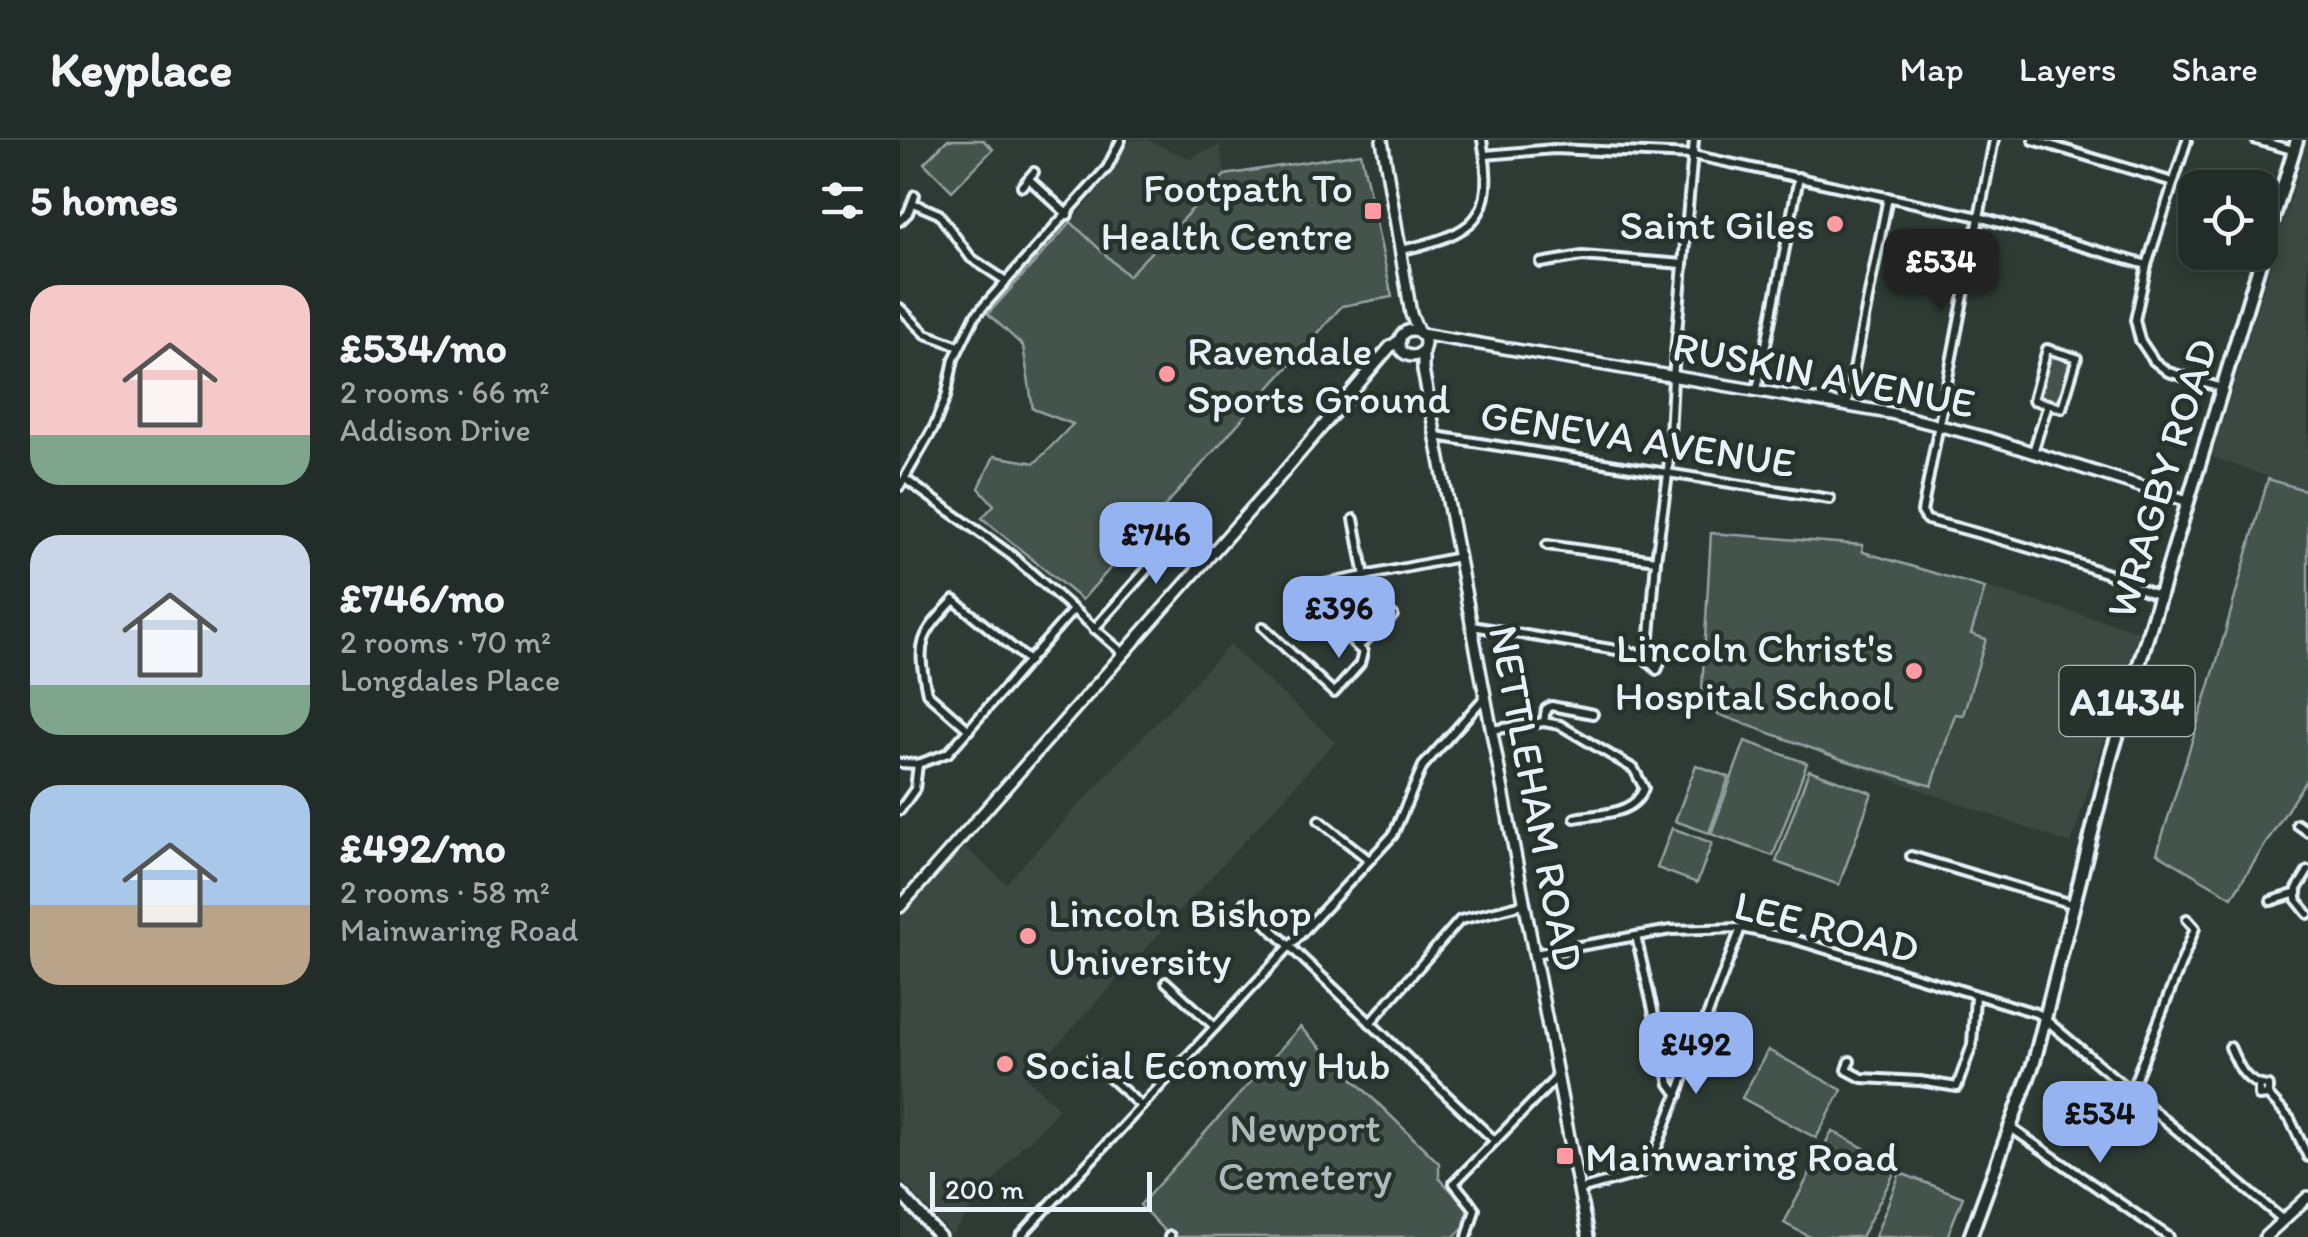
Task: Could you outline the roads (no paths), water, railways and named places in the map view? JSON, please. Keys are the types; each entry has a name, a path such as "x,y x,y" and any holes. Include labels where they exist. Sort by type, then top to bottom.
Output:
{"main road":[{"path":"1382,140 1411,314 1424,349"},
{"name":"WRAGBY ROAD","path":"1970,1237 2034,1062 2072,904 2159,596 2295,145"},
{"path":"1411,314 1402,337 1407,355 1423,370"},
{"path":"900,907 1390,347 1412,330 1420,334"},
{"name":"RUSKIN AVENUE","path":"1420,334 1848,405 2033,452 2188,501"},
{"path":"1386,355 1417,355 1441,340"},
{"name":"NETTLEHAM ROAD","path":"1424,349 1423,370 1588,1237"},
{"path":"900,1192 940,1237"},
{"path":"2265,1237 2308,1197"}],"street":[{"path":"1122,140 1107,168 975,316 959,346 934,427 903,483 1011,555 1122,653"},
{"path":"1402,250 1448,239 1473,221 1486,192 1482,140"},
{"path":"1472,626 1641,654 1657,670 1661,661 1649,649 1668,474 1694,140"},
{"path":"1994,140 1922,512 1927,520 2078,564 2159,596"},
{"path":"2033,140 2173,182"},
{"path":"2187,140 2136,310 2140,340 2154,361 2168,372 2222,388"},
{"path":"2256,140 2295,145"},
{"path":"1485,155 1554,149 1693,155 1978,217 2147,265"},
{"path":"1022,186 1031,176 1068,214"},
{"path":"1757,390 1799,177"},
{"path":"1848,405 1888,197"},
{"path":"900,221 914,199 946,220 971,258 1006,281"},
{"path":"1541,262 1582,256 1683,264"},
{"path":"900,308 926,334 959,346"},
{"path":"2047,349 2077,358 2062,408 2048,404 2034,400 2047,349"},
{"path":"2033,452 2048,404"},
{"name":"GENEVA AVENUE","path":"1436,436 1830,499"},
{"path":"1354,519 1365,576"},
{"path":"1094,629 1190,521"},
{"path":"1546,546 1656,560"},
{"path":"1305,588 1460,557"},
{"path":"1262,627 1334,692 1360,664 1363,652 1330,620 1320,585"},
{"path":"969,730 926,693 922,642 926,631 954,600 1029,661"},
{"path":"900,763 918,764 946,754 1073,610"},
{"path":"1358,647 1393,615"},
{"path":"1641,654 1649,649"},
{"path":"1020,1237 1393,835 1423,766 1484,698"},
{"path":"1544,722 1550,706 1593,714"},
{"path":"1490,731 1544,722 1581,735 1634,769 1644,788 1636,804 1583,812 1574,818"},
{"path":"900,810 916,789 918,764"},
{"path":"1319,820 1370,860"},
{"path":"2297,824 2308,832"},
{"path":"1910,856 2072,904"},
{"path":"2296,896 2308,871"},
{"path":"2271,900 2296,896"},
{"path":"2296,896 2308,914"},
{"path":"1244,904 1495,1140"},
{"path":"1370,1022 1460,920 1523,904"},
{"path":"2131,1091 2195,928 2187,918"},
{"name":"LEE ROAD","path":"1532,954 1689,928 1741,928 1793,939 2044,1018"},
{"path":"1579,1190 1647,1170 1741,928"},
{"path":"1636,936 1670,1084 1678,1095"},
{"path":"1166,982 1215,1027"},
{"path":"1850,1060 1847,1070 1862,1078 1957,1087 1972,1044 1975,996"},
{"path":"2044,1018 2283,1220"},
{"path":"2230,1047 2246,1077 2258,1087 2259,1096 2268,1096 2290,1119 2308,1157"},
{"path":"1090,1060 1141,1106"},
{"path":"1468,1237 1476,1209 1454,1182 1557,1077"},
{"path":"2011,1128 2169,1237"}],"place":[{"name":"Footpath To Health Centre","path":"1373,211"},
{"name":"Saint Giles","path":"1835,224"},
{"name":"Ravendale Sports Ground","path":"1167,374"},
{"name":"Lincoln Christ's Hospital School","path":"1914,671"},
{"name":"Lincoln Bishop University","path":"1028,936"},
{"name":"Social Economy Hub","path":"1005,1064"},
{"name":"Mainwaring Road","path":"1565,1156"}],"park label":[{"name":"Newport Cemetery","path":"1305,1151"}]}
